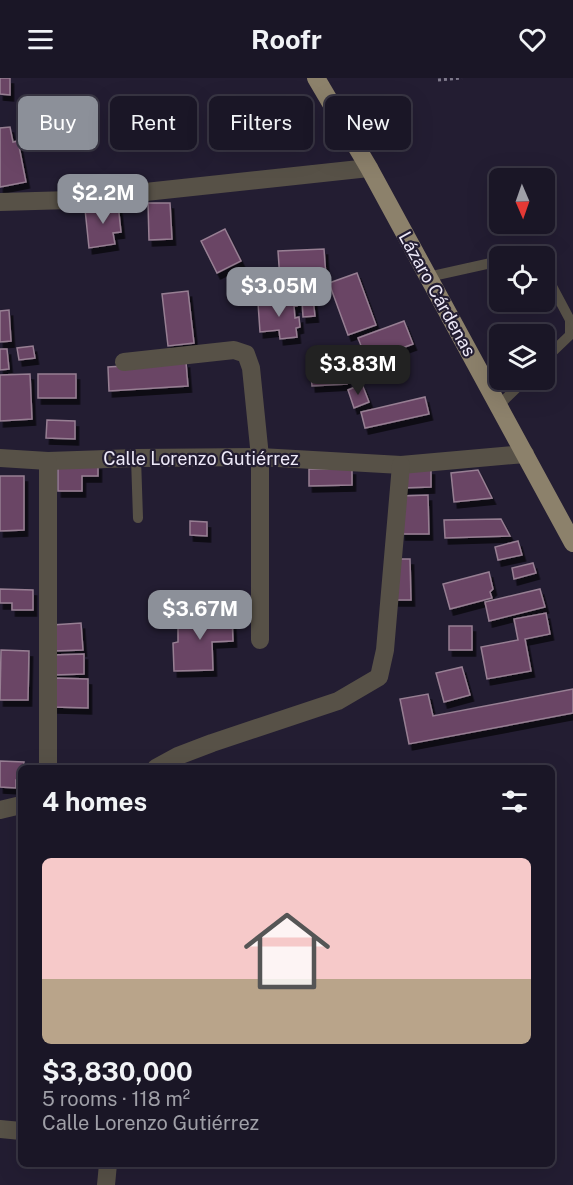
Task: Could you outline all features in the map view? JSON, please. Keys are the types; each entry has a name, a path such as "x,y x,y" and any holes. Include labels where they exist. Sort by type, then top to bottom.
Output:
{"main road":[{"name":"Lázaro Cárdenas","path":"316,78 369,168 573,543"}],"street":[{"path":"0,202 70,200 369,168"},
{"path":"124,362 234,350 246,354 251,368 260,457 260,640"},
{"name":"Calle Lorenzo Gutiérrez","path":"0,458 48,461 260,457 401,465 525,454"},
{"path":"48,461 48,765"},
{"path":"162,765 212,743 338,701 379,677 385,650 401,465"},
{"path":"0,810 18,806"},
{"path":"0,1129 18,1131"},
{"path":"106,1185 108,1167"}],"lane":[{"path":"428,277 489,263"},
{"path":"555,292 570,320 570,335 555,349"},
{"path":"498,406 515,390"},
{"path":"136,458 138,518"}],"path":[{"path":"438,80 462,78"}],"building":[{"path":"0,78 10,78 10,95 0,94"},
{"path":"10,127 13,142 18,141 26,182 0,187 0,128"},
{"path":"148,203 170,203 172,239 149,240"},
{"path":"118,204 121,232 113,233 115,244 89,248 85,209"},
{"path":"225,229 241,261 217,273 201,241"},
{"path":"324,249 326,277 280,280 278,251"},
{"path":"357,273 376,325 348,335 329,283"},
{"path":"188,291 194,343 168,346 162,294"},
{"path":"313,298 315,316 303,317 302,299"},
{"path":"297,300 297,306 294,306 295,318 299,317 300,327 296,328 297,337 280,339 279,330 260,332 258,303"},
{"path":"9,310 11,341 0,342 0,311"},
{"path":"404,321 413,344 367,361 358,338"},
{"path":"33,346 35,358 19,360 17,348"},
{"path":"0,349 7,349 9,369 0,370"},
{"path":"186,362 188,386 109,391 108,367"},
{"path":"346,362 347,384 312,386 310,365"},
{"path":"30,374 32,419 0,421 0,375"},
{"path":"38,374 76,374 76,398 38,398"},
{"path":"362,384 369,402 354,408 348,390"},
{"path":"425,397 429,414 365,428 361,412"},
{"path":"47,420 75,421 75,439 46,438"},
{"path":"98,464 98,476 82,476 82,491 58,491 58,465"},
{"path":"309,469 352,469 352,485 309,486"},
{"path":"402,469 431,469 431,487 402,488"},
{"path":"478,470 492,498 454,502 451,473"},
{"path":"0,476 24,476 24,530 0,531"},
{"path":"428,495 429,534 402,534 401,496"},
{"path":"501,519 510,536 445,538 444,520"},
{"path":"190,521 207,522 207,536 190,535"},
{"path":"518,541 522,555 498,560 495,547"},
{"path":"395,559 410,559 411,600 395,600"},
{"path":"533,563 536,573 514,579 512,568"},
{"path":"489,572 493,589 490,592 492,598 450,609 443,584"},
{"path":"0,589 33,590 33,610 12,610 12,603 0,603"},
{"path":"540,589 545,607 489,621 485,602"},
{"path":"546,613 550,634 525,639 531,671 487,679 481,647 518,640 514,619"},
{"path":"232,615 233,641 212,642 213,670 174,671 173,643 178,642 178,617"},
{"path":"81,623 83,650 53,651 52,625"},
{"path":"449,626 472,626 472,650 449,650"},
{"path":"1,650 29,651 28,700 0,700"},
{"path":"84,654 84,674 53,675 52,655"},
{"path":"462,667 470,695 444,702 436,673"},
{"path":"54,678 88,679 88,708 54,707"},
{"path":"573,689 573,713 409,744 400,699 428,694 433,716"},
{"path":"0,761 24,762 24,765 18,765 16,788 0,787"}]}
